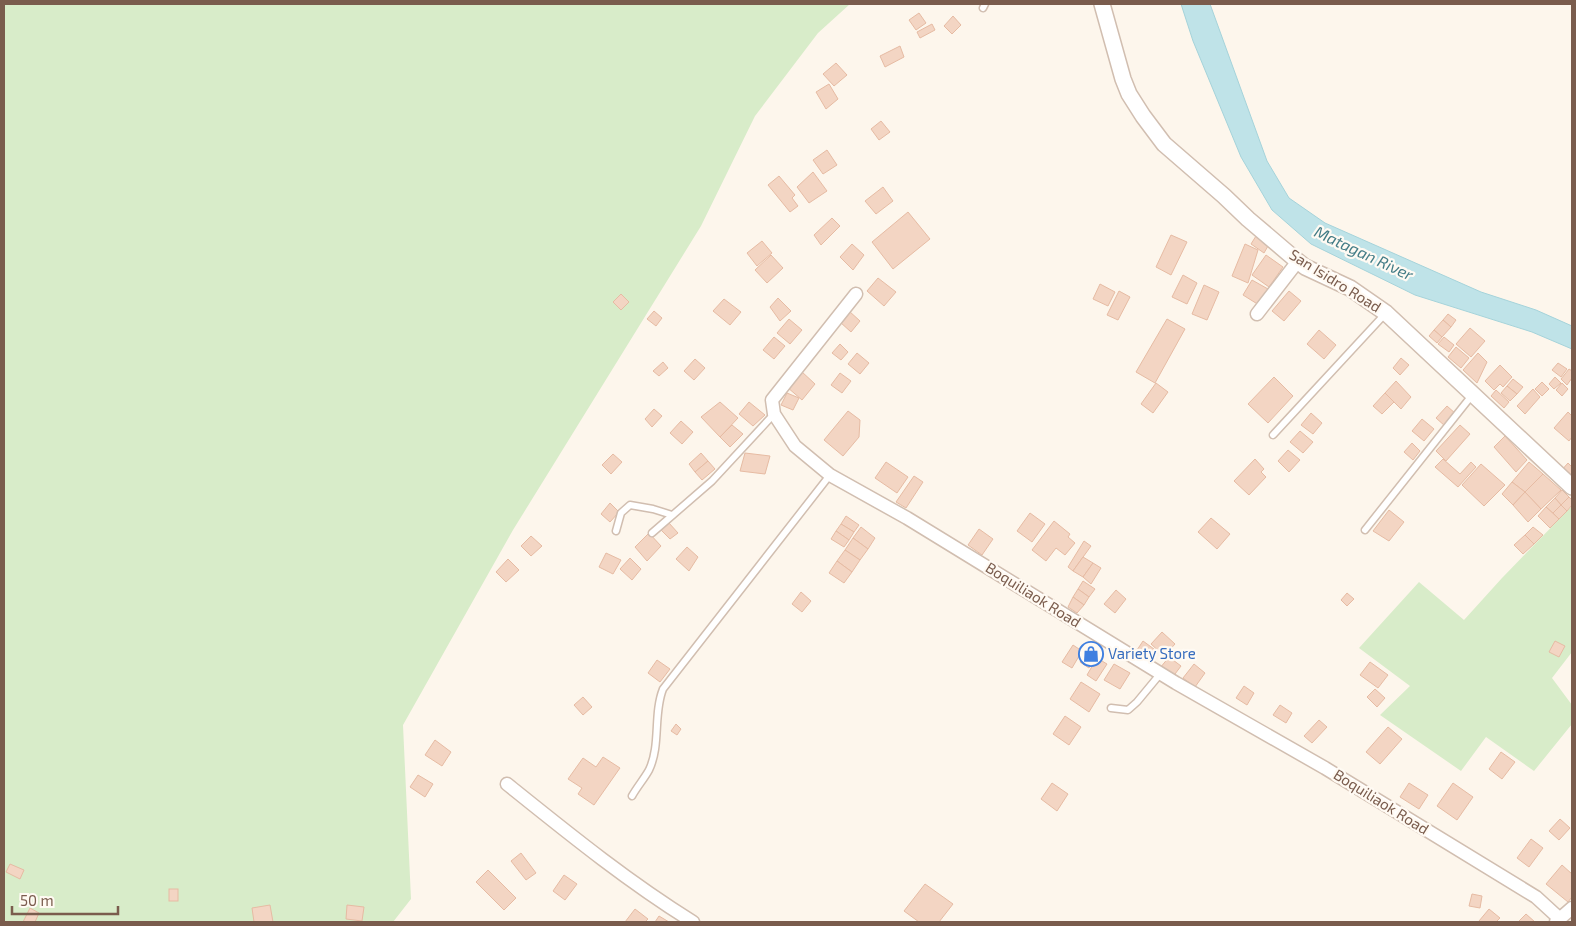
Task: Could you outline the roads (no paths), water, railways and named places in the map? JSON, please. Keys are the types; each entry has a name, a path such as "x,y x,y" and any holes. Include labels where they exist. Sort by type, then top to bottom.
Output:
{"street":[{"name":"San Isidro Road","path":"1102,4 1129,94 1164,144 1298,261 1350,288 1386,313 1572,487"},
{"path":"1257,314 1298,261"},
{"path":"774,414 772,400 856,294"},
{"name":"Boquiliaok Road","path":"774,414 794,446 830,475 907,518 1161,673 1241,721 1326,768 1387,807 1507,878 1536,896 1558,920"},
{"path":"507,784 605,863 645,892 693,922"},
{"path":"1558,920 1572,908"}],"lane":[{"path":"1273,435 1386,313"},
{"path":"1365,530 1473,394"},
{"path":"652,533 712,481 774,414"},
{"path":"632,796 650,769 657,734 659,700 663,689 830,475"},
{"path":"616,531 621,513 630,505 672,515"},
{"path":"1111,708 1128,710 1161,673"}],"water":[{"name":"Matagan River","path":"1181,4 1210,4 1267,161 1289,198 1325,223 1481,292 1536,310 1572,326 1572,349 1532,332 1415,295 1311,244 1272,210 1241,157 1193,41"}],"place":[{"name":"Variety Store","path":"1091,654"}]}
